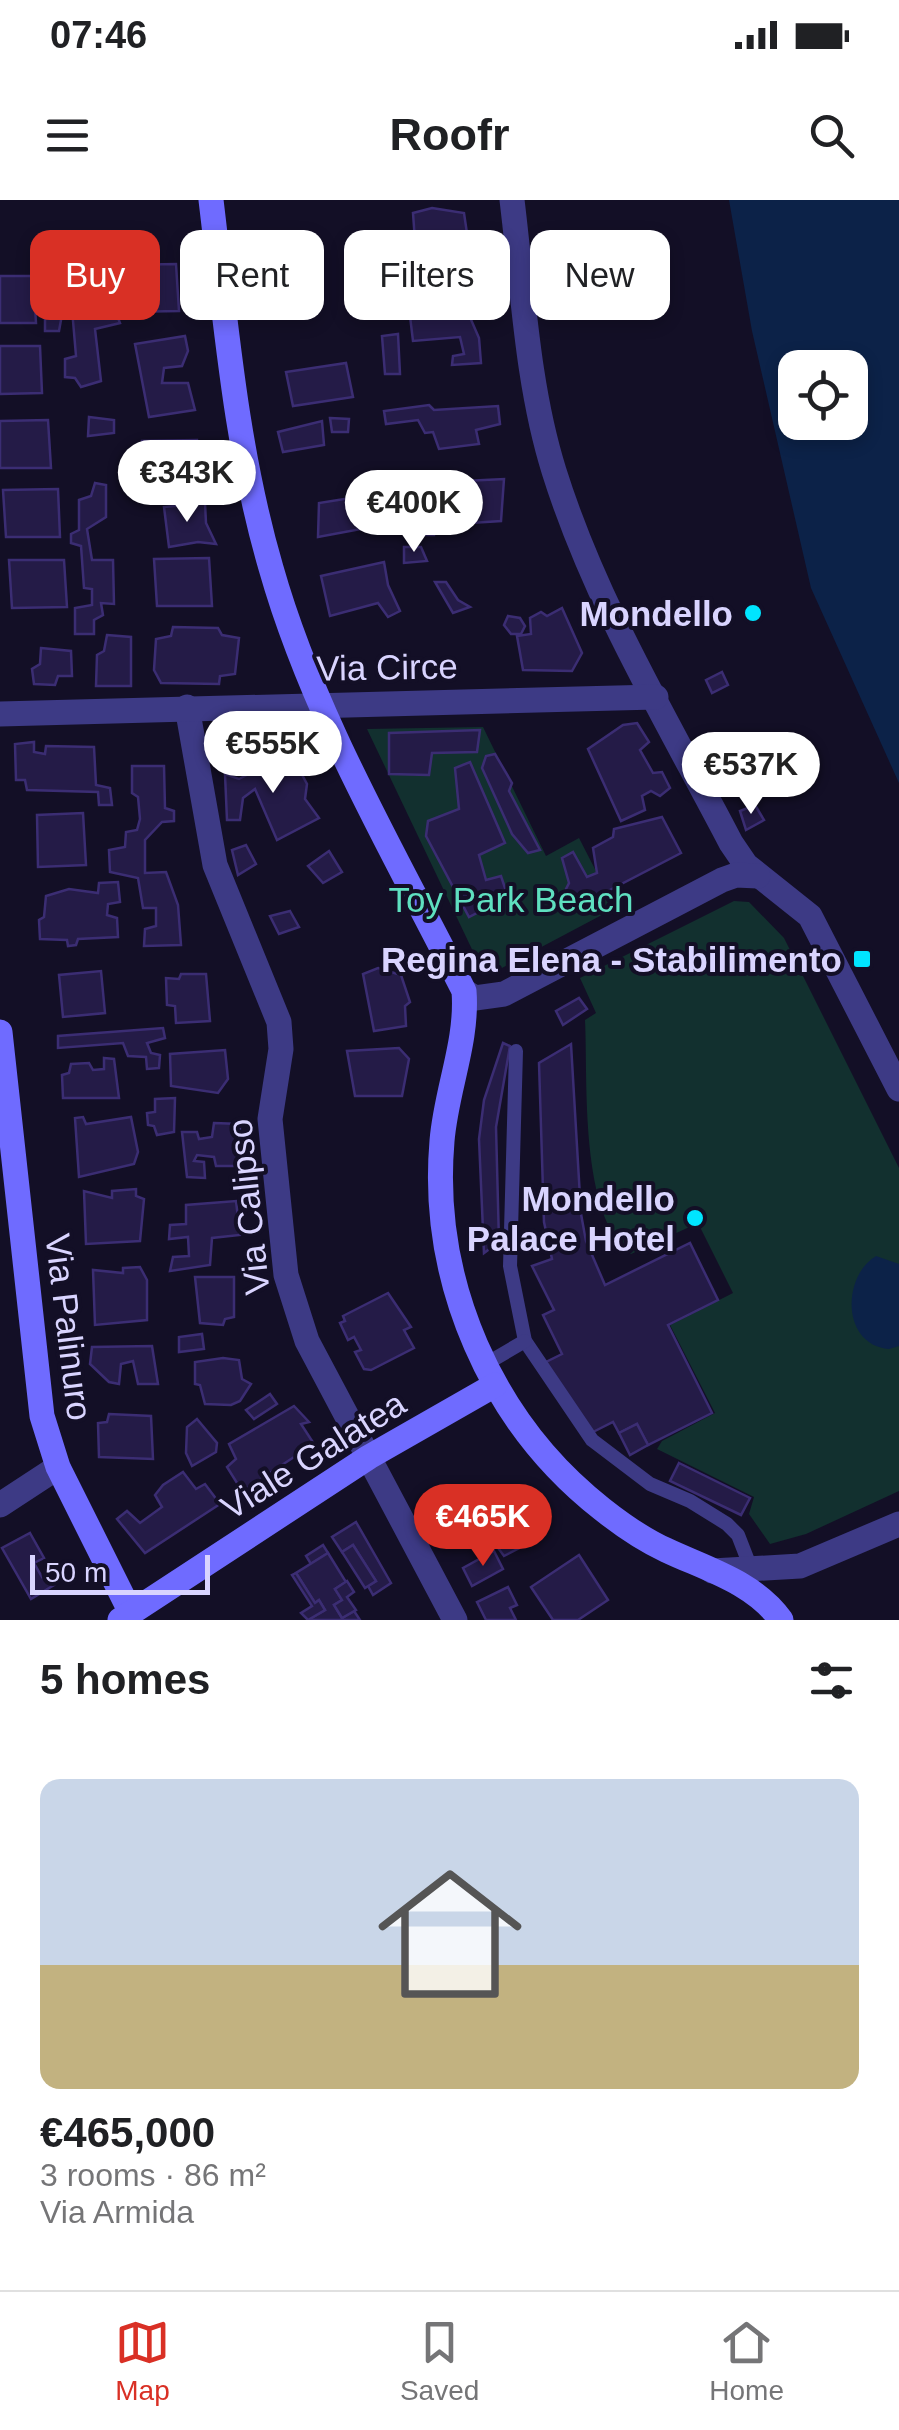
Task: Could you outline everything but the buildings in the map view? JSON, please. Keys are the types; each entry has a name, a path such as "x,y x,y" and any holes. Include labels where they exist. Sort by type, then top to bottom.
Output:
{"main road":[{"path":"212,200 238,416 257,518 290,630 321,703 464,991 464,1026 442,1140 441,1187 452,1277 490,1375 532,1439 591,1501 660,1548 758,1595 781,1620"},
{"name":"Via Palinuro","path":"0,1032 42,1416 58,1467 128,1618"},
{"name":"Viale Galatea","path":"128,1618 490,1375"}],"street":[{"path":"512,200 537,389 553,467 574,530 732,843 758,876 796,903 820,932 899,1089"},
{"name":"Via Circe","path":"0,714 656,697"},
{"name":"Via Calipso","path":"187,708 215,865 279,1022 281,1050 270,1119 291,1300 307,1341 455,1620"},
{"path":"464,991 476,998 504,994 722,880 736,875 758,876"},
{"path":"0,1505 58,1467"},
{"path":"712,1571 800,1566 899,1524"}],"lane":[{"path":"516,1050 510,1266 525,1341 592,1440 650,1484 690,1501 728,1524 738,1535 752,1571"},
{"path":"490,1375 525,1341"}],"green space":[{"name":"Toy Park Beach","path":"483,727 546,856 579,838 615,908 500,969 479,964 367,729"},
{"path":"734,901 749,902 784,938 899,1168 899,1491 806,1534 770,1544 749,1514 754,1497 657,1449 662,1441 715,1413 670,1325 733,1293 698,1223 631,1254 614,1236 594,1180 587,1111 585,1020 596,1013 580,978"}],"water":[{"path":"729,200 899,200 899,783 811,588 752,331"},
{"path":"876,1256 899,1264 899,1346 889,1349 873,1345 862,1336 852,1308 857,1278"}],"place":[{"name":"Mondello","path":"753,613"},
{"name":"Regina Elena - Stabilimento","path":"862,959"},
{"name":"Mondello Palace Hotel","path":"695,1218"}]}
